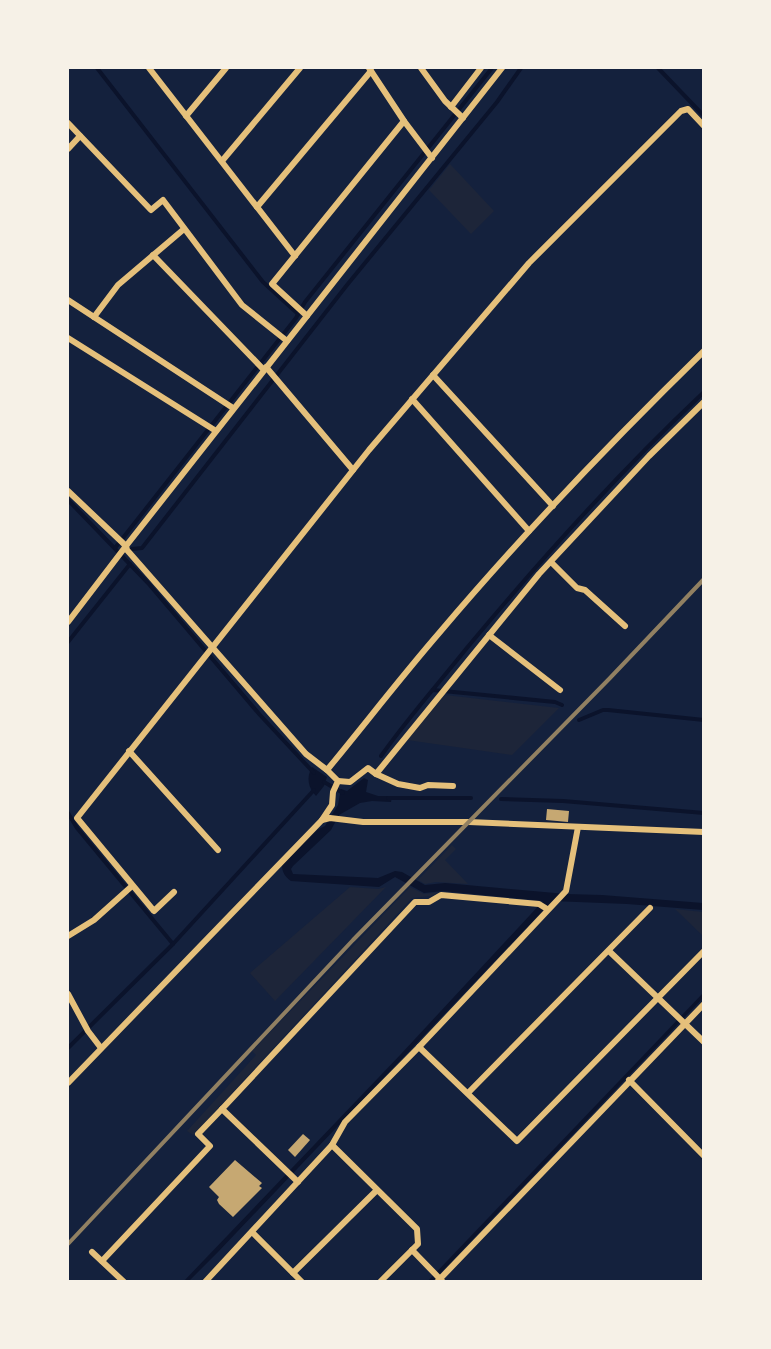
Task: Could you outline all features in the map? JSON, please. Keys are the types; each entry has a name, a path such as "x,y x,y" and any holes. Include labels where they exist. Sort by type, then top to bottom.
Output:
{"street":[{"path":"150,68 295,256"},
{"path":"186,116 226,68"},
{"path":"222,161 300,68"},
{"path":"421,68 452,108 462,117"},
{"path":"452,108 481,68"},
{"path":"68,621 211,428 232,407 264,368 286,340 303,312 502,68"},
{"path":"257,207 370,69 430,156"},
{"path":"174,892 154,911 129,888 76,818 353,470 529,263 681,111 688,109 704,126"},
{"path":"303,312 272,284 404,121"},
{"path":"68,123 151,210 163,200 242,305 286,340"},
{"path":"68,149 80,136"},
{"path":"94,317 118,285 184,229"},
{"path":"153,255 256,362 276,378 353,470"},
{"path":"68,300 232,407"},
{"path":"68,338 211,428"},
{"path":"327,770 438,634 529,531 640,414 704,351"},
{"path":"433,375 553,506"},
{"path":"412,399 529,531"},
{"path":"376,774 441,692 551,562 649,456 704,402"},
{"path":"68,491 129,553 209,652 306,754 327,770 337,783"},
{"path":"551,562 577,588 585,590 625,626"},
{"path":"489,635 560,690"},
{"path":"129,751 218,850"},
{"path":"337,783 350,782 368,768 398,784 420,788 428,785 453,786"},
{"path":"68,1083 322,820 332,805 333,792 337,783"},
{"path":"322,820 330,818 469,822 704,832"},
{"path":"205,1281 332,1145 345,1122 419,1047 544,907 566,891 578,827"},
{"path":"68,936 94,920 129,888"},
{"path":"102,1261 210,1146 198,1134 415,902 429,902 441,895 544,907"},
{"path":"468,1094 650,908"},
{"path":"609,951 704,1042"},
{"path":"419,1047 518,1141 704,951"},
{"path":"68,994 87,1029 101,1048"},
{"path":"412,1250 439,1278 629,1080 682,1021 704,1004"},
{"path":"629,1080 704,1156"},
{"path":"222,1108 298,1182"},
{"path":"332,1145 417,1229 418,1244 380,1281"},
{"path":"293,1273 377,1190"},
{"path":"252,1232 302,1281"},
{"path":"92,1252 124,1281"}],"shaded area":[{"path":"450,164 494,211 471,234 429,190"},
{"path":"445,695 559,708 512,755 407,740"},
{"path":"312,767 327,777 324,786 316,796 309,782"},
{"path":"364,778 368,780 366,792 378,796 392,796 391,802 360,803 339,815 331,830 293,866 291,869 293,874 378,878 395,871 402,872 425,885 445,883 703,903 703,910 552,901 218,1252 189,1281 183,1282 401,1054 543,901 443,891 424,893 395,877 379,887 291,881 284,874 282,865 317,830 325,826 338,805 341,789 347,791"},
{"path":"452,845 456,849 445,860 468,884 436,882 425,884 418,880"},
{"path":"350,887 378,889 386,887 275,1001 250,973"},
{"path":"410,887 424,894 439,892 431,896 412,898 193,1135 187,1131 256,1055 252,1051"},
{"path":"675,909 703,912 703,936"},
{"path":"703,993 703,998 433,1281 427,1282"}],"building":[{"path":"547,809 569,811 568,822 546,820"},
{"path":"303,1134 310,1140 295,1157 288,1150"},
{"path":"235,1160 262,1183 259,1186 262,1188 233,1217 219,1204 217,1200 219,1197 209,1187"}],"waterway":[{"path":"97,68 263,282 298,314"},
{"path":"115,548 296,318 305,302 492,68"},
{"path":"132,549 142,548 347,285 497,102 521,68"},
{"path":"658,68 704,116"},
{"path":"381,756 466,649 551,550 641,453 704,392"},
{"path":"68,500 148,583 260,715 314,773"},
{"path":"68,642 130,564"},
{"path":"433,690 555,702 562,705"},
{"path":"579,720 603,710 704,720"},
{"path":"324,782 343,793"},
{"path":"68,1048 173,944 314,790"},
{"path":"388,798 471,798"},
{"path":"501,799 563,801 704,813"},
{"path":"68,813 77,828 173,944"}],"railway":[{"path":"68,1244 353,940 704,579"}]}
